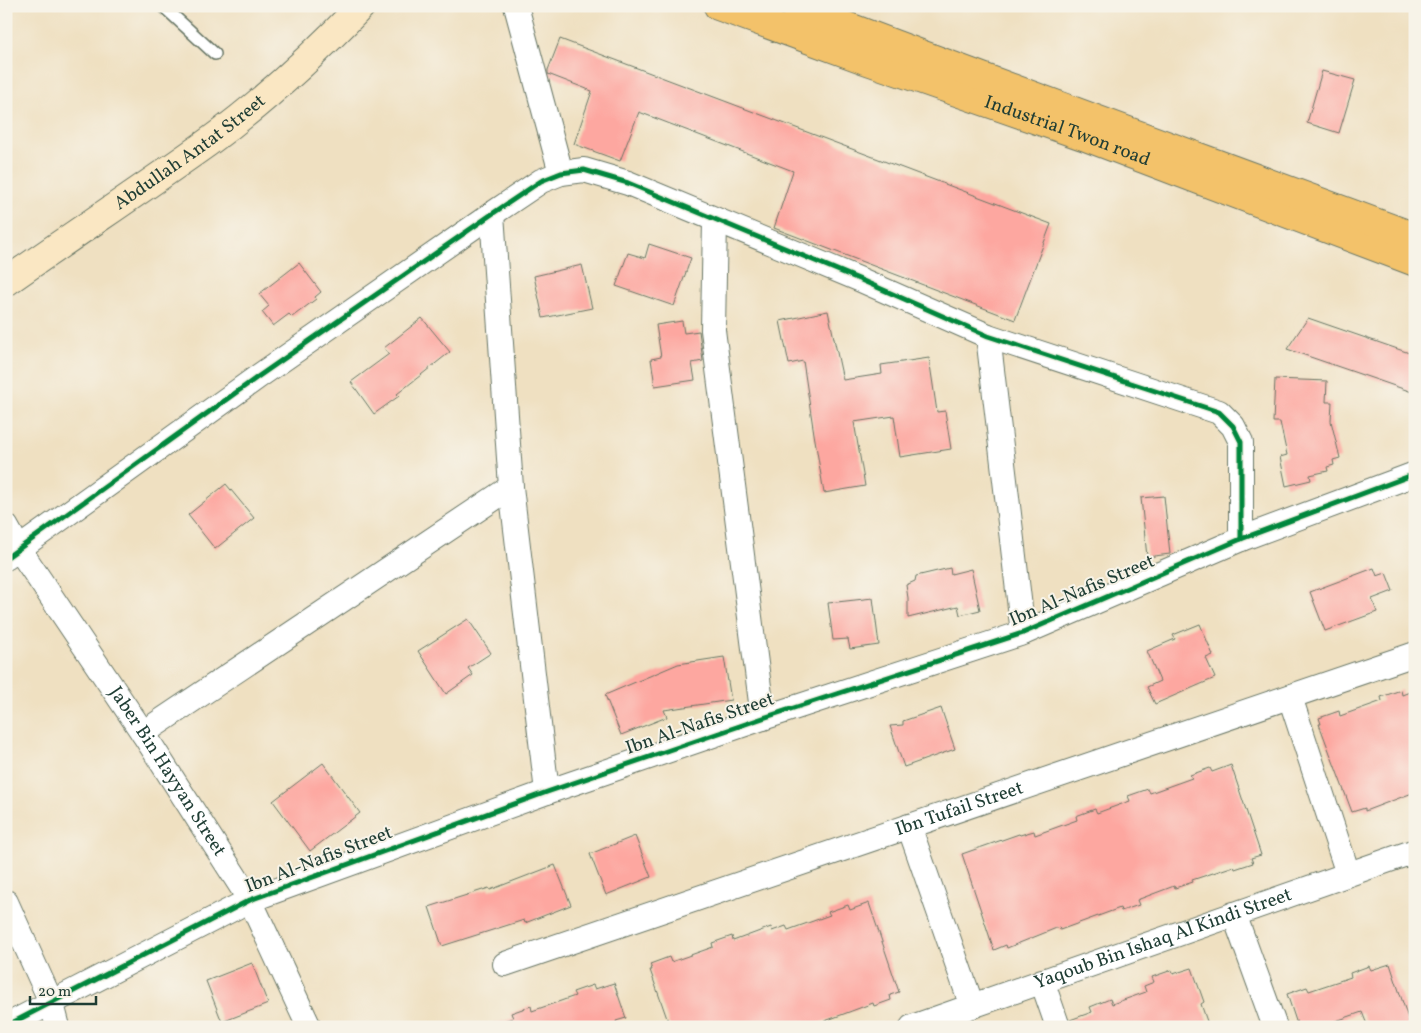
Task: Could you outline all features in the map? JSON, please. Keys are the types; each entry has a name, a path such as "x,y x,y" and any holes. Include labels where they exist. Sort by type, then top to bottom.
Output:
{"highway":[{"name":"Industrial Twon road","path":"718,6 1082,136 1415,262"},
{"name":"Industrial Twon road","path":"794,6 958,69 1415,237"}],"main road":[{"name":"Abdullah Antat Street","path":"6,282 208,142 274,89 361,6"}],"street":[{"path":"516,6 560,174"},
{"path":"13,554 259,376 541,181 560,174 584,170 628,183 861,280 988,336 1219,412 1233,426 1241,442 1241,539"},
{"path":"492,214 511,487 547,792"},
{"path":"715,220 713,330 764,718"},
{"path":"988,336 1023,633"},
{"name":"Ibn Al-Nafis Street","path":"6,1026 52,1004 250,900 547,792 1023,633 1241,539 1415,474"},
{"path":"144,733 511,487"},
{"name":"Jaber Bin Hayyan Street","path":"6,526 13,554 144,733 250,900 309,1027"},
{"name":"Ibn Tufail Street","path":"504,964 1415,654"},
{"path":"1290,696 1348,874"},
{"path":"909,826 972,1006"},
{"name":"Yaqoub Bin Ishaq Al Kindi Street","path":"912,1027 1348,874 1414,856"},
{"path":"6,902 52,1004 58,1027"},
{"path":"1234,914 1275,1027"},
{"path":"1042,981 1058,1027"}],"lane":[{"path":"163,6 216,54"}],"building":[{"path":"560,39 1051,224 1015,320 774,228 793,171 639,112 620,161 574,144 592,91 548,74"},
{"path":"1322,71 1355,80 1339,133 1307,123"},
{"path":"649,244 691,258 674,306 616,286 628,253 645,258"},
{"path":"299,263 321,292 315,297 316,299 292,317 289,314 273,326 262,312 269,306 259,294"},
{"path":"582,265 592,308 543,318 534,276"},
{"path":"828,311 843,380 882,374 881,365 929,358 937,412 945,411 951,449 900,457 894,416 854,422 865,486 824,493 803,361 789,364 780,321"},
{"path":"422,318 450,352 397,394 399,396 374,414 351,382 389,354 384,348"},
{"path":"1308,318 1415,355 1415,393 1287,349"},
{"path":"682,321 684,333 699,331 703,361 692,363 695,380 655,386 651,359 661,357 656,325"},
{"path":"1275,379 1327,381 1326,402 1332,402 1331,421 1340,458 1333,460 1334,465 1327,467 1328,471 1310,475 1311,480 1286,486 1280,457 1287,455 1280,422 1273,422"},
{"path":"226,484 254,518 215,549 188,515"},
{"path":"1164,496 1170,554 1147,557 1141,498"},
{"path":"950,568 951,574 971,569 980,610 960,615 958,606 908,618 906,585 915,581 916,576"},
{"path":"1374,568 1377,576 1386,573 1393,591 1372,599 1377,612 1325,631 1310,592"},
{"path":"873,598 879,645 850,649 848,639 833,640 828,603"},
{"path":"468,619 491,653 468,668 473,675 446,694 418,651"},
{"path":"1200,624 1213,655 1206,658 1215,678 1155,704 1147,687 1160,681 1147,651 1175,639 1173,635"},
{"path":"724,657 731,700 664,710 667,717 621,735 605,695 678,664"},
{"path":"1401,690 1402,695 1415,690 1415,792 1365,811 1365,808 1352,812 1319,724 1321,724 1319,718 1339,711 1340,716 1382,701 1381,697"},
{"path":"941,708 955,749 904,767 890,726 903,725 903,721"},
{"path":"323,763 360,813 310,851 273,801"},
{"path":"1231,765 1261,855 1251,858 1253,863 1235,869 1234,866 1192,880 1193,882 1175,888 1174,886 1137,900 1139,905 1121,911 1120,908 1060,930 1059,927 1007,948 1006,945 994,950 962,854 1019,834 1034,831 1035,835 1077,820 1076,816 1095,809 1097,813 1130,801 1128,796 1148,789 1150,793 1192,778 1190,775 1210,768 1212,772"},
{"path":"635,836 651,877 606,895 590,854"},
{"path":"555,865 571,905 525,923 524,920 442,946 429,907 489,888 490,890"},
{"path":"869,903 899,992 890,995 891,1000 874,1006 873,1003 809,1027 670,1027 650,970 652,970 650,964 669,957 671,962 713,947 712,943 732,936 733,941 771,927 772,931 786,926 788,930 830,915 828,912 848,905 850,910"},
{"path":"252,963 268,1004 222,1022 206,981"},
{"path":"1390,964 1411,1027 1368,1027 1362,1012 1330,1023 1332,1027 1298,1027 1287,994 1307,987 1309,991 1351,977 1350,973 1369,966 1371,970"},
{"path":"1192,968 1204,1002 1201,1004 1209,1027 1071,1027 1070,1020 1092,1012 1090,1007 1110,999 1112,1004 1146,992 1144,986 1154,982 1152,977 1172,970 1173,974"},
{"path":"614,983 626,1018 616,1021 618,1027 495,1027 494,1024 513,1018 511,1013 531,1006 532,1011 575,996 573,992 593,985 595,989"}],"cycle path":[{"path":"6,558 259,376 541,181 561,173 584,170 628,183 861,280 988,336 1219,412 1233,426 1241,442 1241,539"},
{"path":"6,1026 250,900 547,792 763,718 1023,633 1241,539 1415,474"}]}
